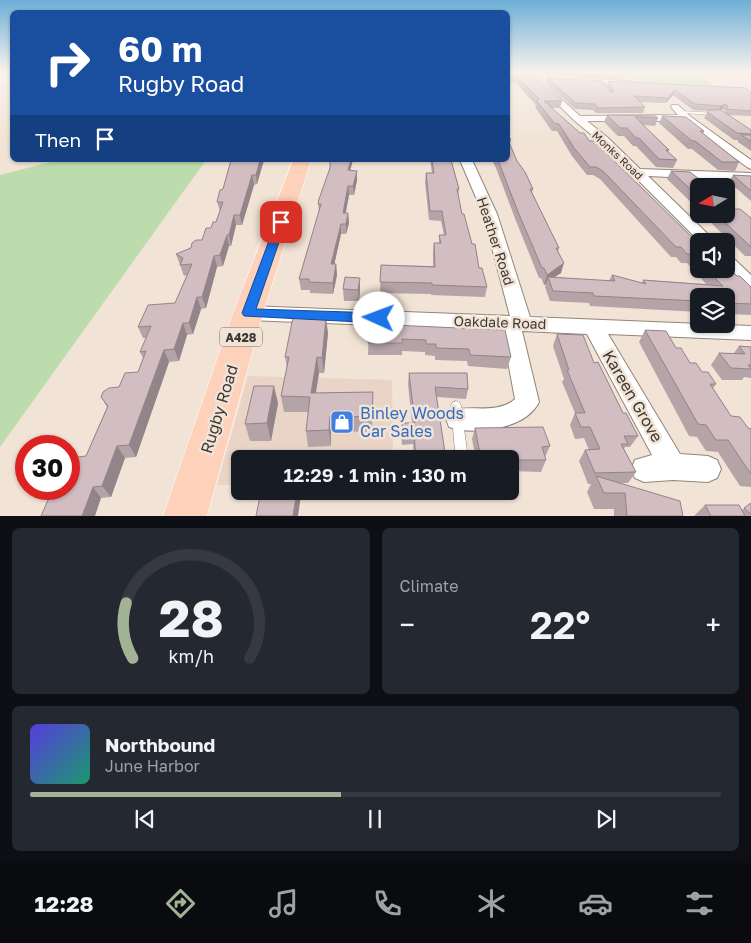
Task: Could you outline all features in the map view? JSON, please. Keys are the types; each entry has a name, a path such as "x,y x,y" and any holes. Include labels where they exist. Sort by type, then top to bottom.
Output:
{"main road":[{"name":"Rugby Road","path":"186,516 248,313 301,162"}],"street":[{"name":"Monks Road","path":"555,96 698,233"},
{"path":"578,119 632,117 680,110 751,166"},
{"name":"Heather Road","path":"457,412 503,418 520,410 527,402 516,323 490,214 467,162"},
{"path":"636,172 751,178"},
{"path":"738,267 751,284"},
{"name":"Oakdale Road","path":"248,313 751,333"},
{"name":"Kareen Grove","path":"592,326 673,467"},
{"path":"644,470 673,467 708,469"}],"lane":[{"path":"680,110 720,114 722,112"},
{"path":"457,412 461,450"}],"shaded area":[{"path":"248,376 392,380 393,450 231,450 231,485 217,485"}],"green space":[{"path":"50,162 205,162 0,447 0,175"}],"building":[{"path":"536,96 556,96 562,101 544,101 580,133 584,133 589,141 594,141 690,235 690,254 687,254 681,247 676,247 603,171 596,167 590,167 574,148 559,124 554,123 537,101 539,99"},
{"path":"568,96 634,96 645,107 598,108 595,104 576,103"},
{"path":"635,96 670,96 668,98"},
{"path":"684,96 751,96 751,111 726,109 728,106 725,104 721,106 695,104"},
{"path":"709,110 721,110 751,130 751,134 737,133 707,112"},
{"path":"607,115 655,116 658,118 635,117 677,160 659,159 639,138 636,138 627,128 620,128"},
{"path":"662,116 686,117 704,131 700,131 739,162 722,162 695,141 692,141"},
{"path":"741,135 751,135 751,141"},
{"path":"510,145 533,189 530,189 559,248 556,248 564,263 547,275 544,268 542,268 499,162 510,162"},
{"path":"230,162 259,162 256,175 252,175 240,215 234,215 229,235 227,235 220,255 214,256 202,297 197,297 189,323 183,323 174,349 164,350 129,445 117,446 102,486 93,487 82,516 41,516 48,500 80,500 80,457 86,456 108,406 101,397 103,392 109,388 119,387 125,373 138,372 146,351 140,352 151,326 138,327 148,305 175,303 192,264 180,265 183,258 176,254 191,248 192,243 196,240 202,240 206,228 211,228 213,222 216,222 223,202 217,202 220,190 223,189"},
{"path":"330,162 350,162 348,170 357,171 353,186 348,186 343,213 348,213 346,224 341,224 331,264 336,264 333,283 309,282 309,279 299,279 321,204 318,204 319,199 330,168"},
{"path":"432,162 452,162 459,189 457,189 462,214 464,214 472,244 475,244 479,268 482,268 487,287 380,282 381,265 435,267 434,243 441,243 439,235 446,235 442,211 430,211 426,173 434,173"},
{"path":"671,171 690,172 698,178 690,178 690,189"},
{"path":"733,175 751,176 751,191"},
{"path":"735,209 740,209 751,218 751,247 726,223 735,223"},
{"path":"735,274 740,276 751,287 751,304 735,303 735,288 690,288 690,301 594,296 593,293 553,291 548,277 615,281 612,275 646,284 643,280 723,286 715,278 735,278"},
{"path":"345,277 360,278 358,290 343,289"},
{"path":"293,317 326,318 322,358 317,357 311,393 373,392 372,417 330,416 329,430 306,431 310,397 281,396 289,357 285,357"},
{"path":"369,324 505,330 511,357 470,355 469,349 436,348 436,344 426,344 426,340 402,339 402,343 368,343"},
{"path":"645,330 666,331 676,348 681,348 690,363 696,363 702,372 708,372 716,384 710,384 731,416 740,417 748,428 751,429 751,474 728,440 716,440 706,425 698,424"},
{"path":"557,334 583,335 594,363 598,362 623,413 626,413 638,436 624,436 628,444 621,444 636,472 595,473 585,450 600,449 590,427 581,427 575,413 585,413 567,370 569,370"},
{"path":"739,346 751,347 751,365 748,365 751,369 731,368 719,353 745,354"},
{"path":"409,373 467,373 468,389 435,387 445,450 415,450 414,434 403,434 402,423 415,423"},
{"path":"254,386 274,386 267,423 245,424"},
{"path":"543,427 550,446 542,447 546,460 519,460 519,450 479,450 475,428"},
{"path":"596,476 680,501 683,516 627,516 625,493 604,493"},
{"path":"259,500 296,500 293,516 256,516"},
{"path":"751,503 751,514 744,508"},
{"path":"705,505 739,505 745,516 711,516"}],"place":[{"name":"Binley Woods Car Sales","path":"342,422"}],"route":[{"path":"281,222 248,313 379,318"}]}
